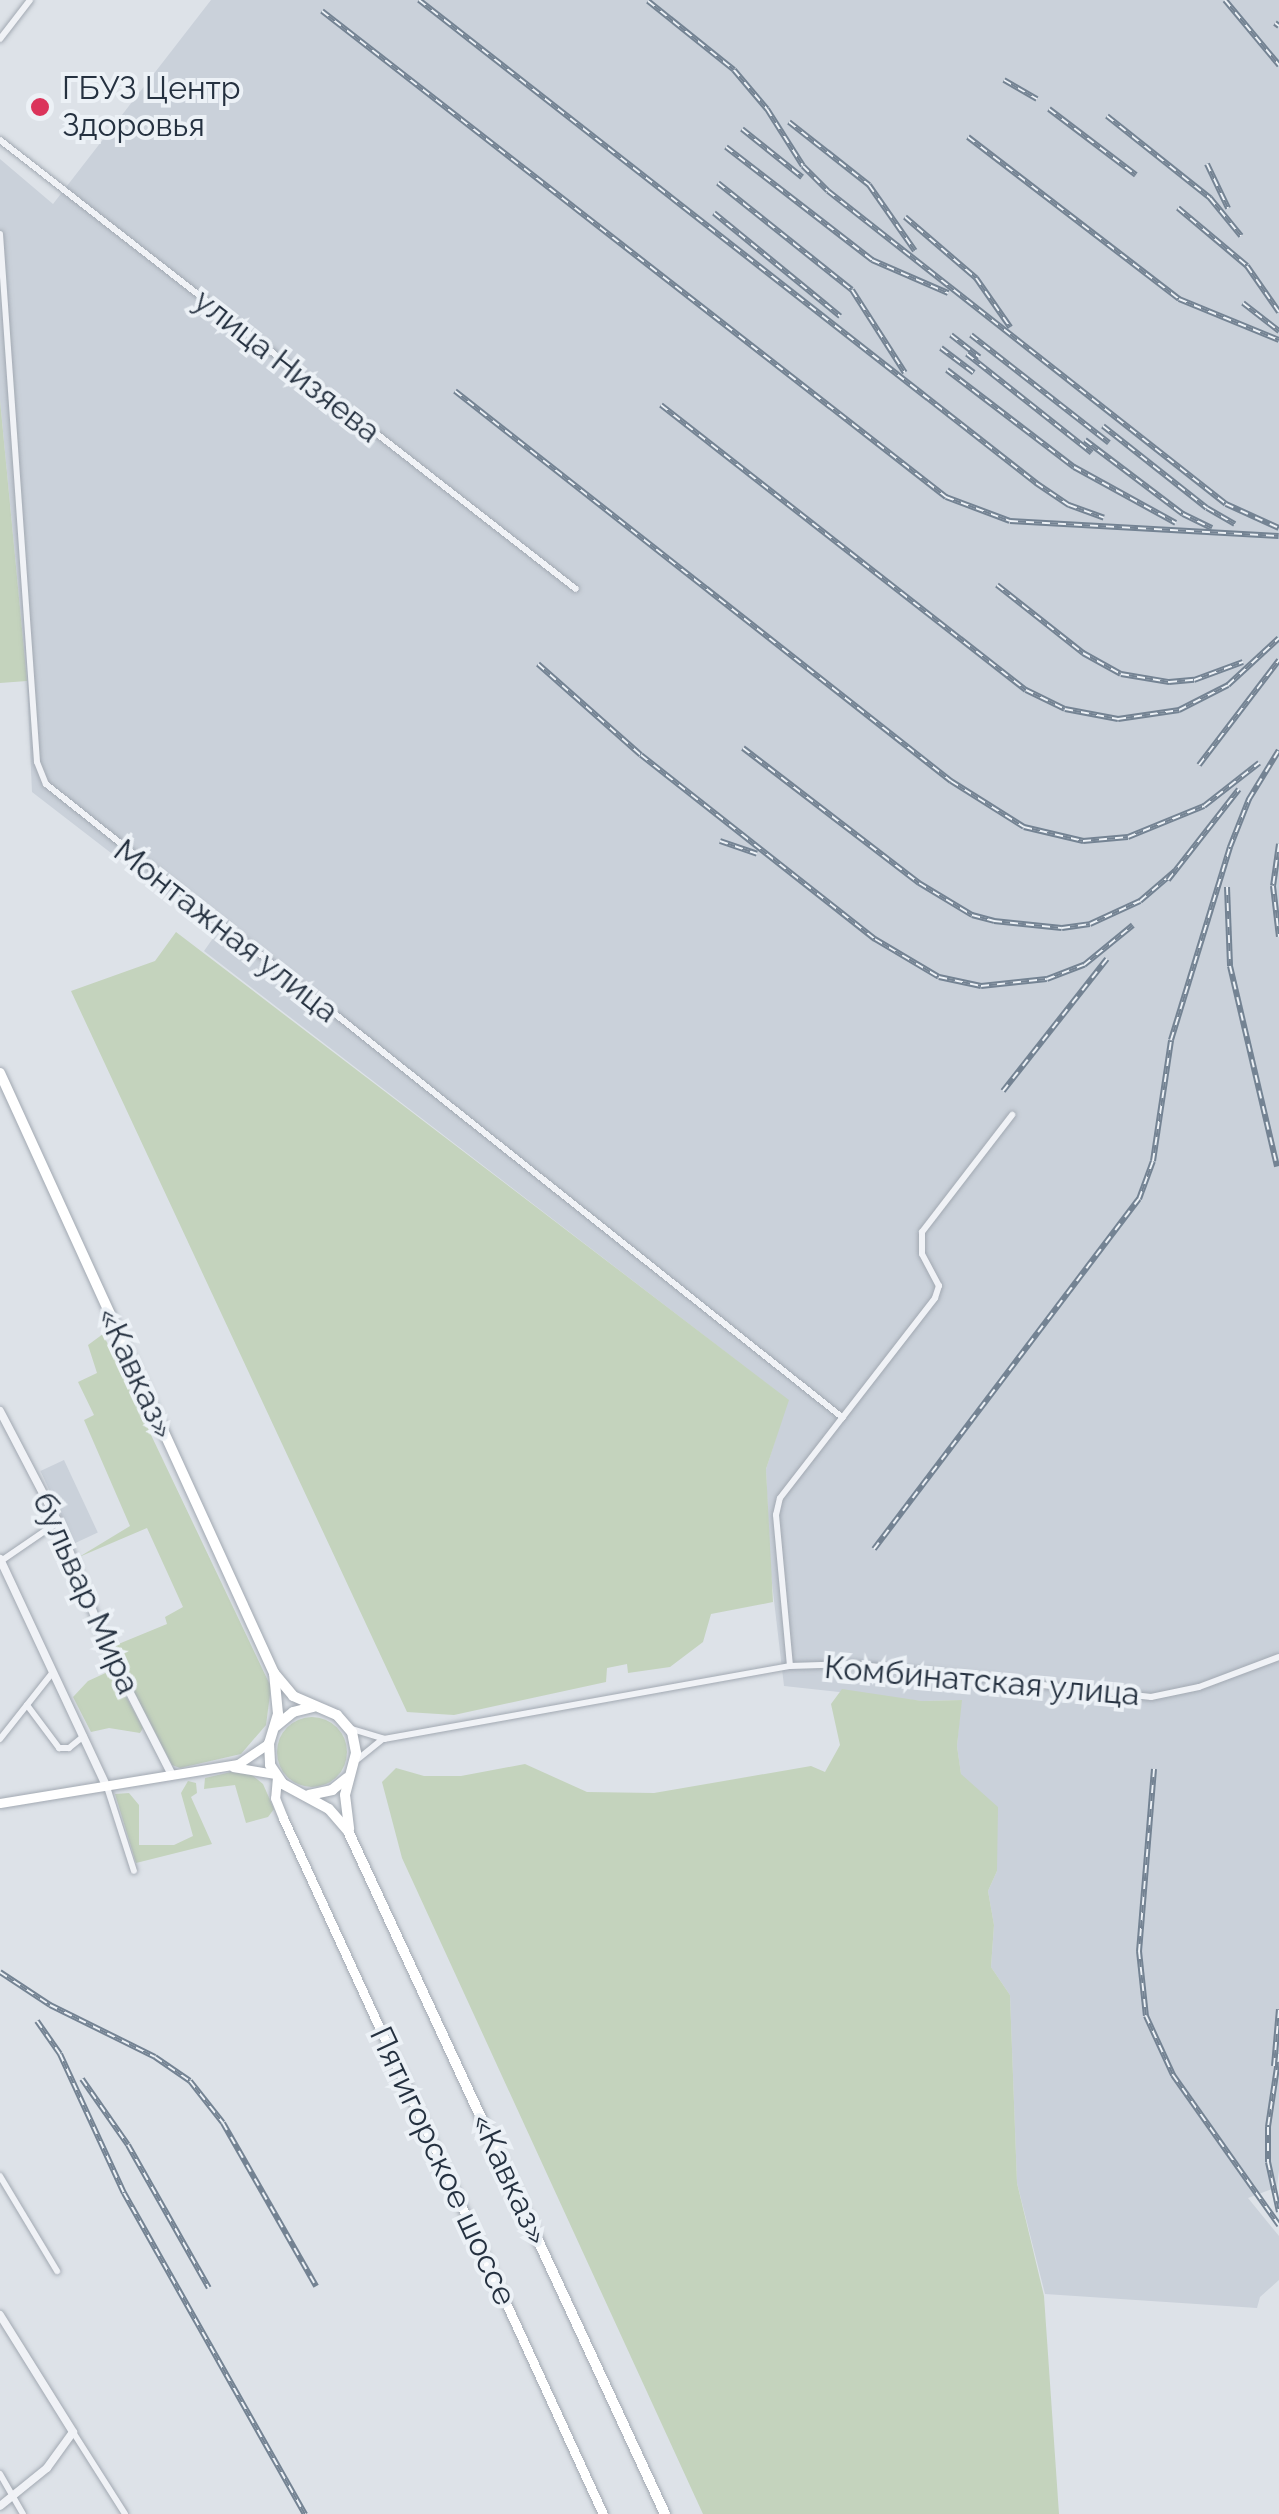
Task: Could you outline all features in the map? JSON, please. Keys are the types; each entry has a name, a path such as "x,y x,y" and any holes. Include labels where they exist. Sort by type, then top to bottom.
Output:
{"highway":[{"name":"«Кавказ»","path":"0,1073 274,1673 294,1696 346,1723"},
{"name":"«Кавказ»","path":"269,1744 276,1726 274,1673"},
{"path":"276,1726 293,1712 314,1707"},
{"path":"346,1723 355,1742 354,1763"},
{"path":"269,1744 276,1776"},
{"name":"«Кавказ»","path":"354,1763 347,1778 346,1812 355,1844"},
{"name":"«Кавказ»","path":"276,1776 340,1819 355,1844 665,2514"},
{"path":"301,1794 323,1794 347,1778"}],"main road":[{"path":"0,1804 226,1766 250,1759 269,1744"},
{"path":"226,1766 276,1776"},
{"name":"Пятигорское шоссе","path":"276,1776 275,1798 283,1818 604,2514"},
{"path":"283,1818 283,1802 301,1794"}],"street":[{"path":"0,39 30,0"},
{"name":"улица Низяева","path":"0,140 576,589"},
{"name":"Монтажная улица","path":"0,234 38,762 46,784 843,1418"},
{"path":"790,1666 776,1515 780,1498 935,1298 939,1286 922,1254 922,1232 1012,1116"},
{"name":"бульвар Мира","path":"0,1411 58,1522 107,1648 172,1776"},
{"path":"0,1560 58,1522"},
{"name":"бульвар Мира","path":"0,1560 86,1734 134,1871"},
{"name":"Комбинатская улица","path":"354,1763 384,1739 790,1666 852,1664 1151,1697 1199,1687 1279,1657"},
{"path":"0,1739 54,1671"},
{"path":"28,1705 59,1748 69,1748 86,1734"},
{"path":"346,1723 363,1735 384,1739"},
{"path":"0,2176 56,2270"},
{"path":"0,2315 125,2514"},
{"path":"0,2506 15,2498 47,2468 72,2432"},
{"path":"0,2474 23,2514"}],"shaded area":[{"path":"211,0 1279,0 1279,2170 1277,2187 1248,2198 1279,2236 1279,2280 1260,2297 1257,2308 1045,2294 1017,2183 1010,1995 991,1967 994,1925 988,1891 997,1871 991,1804 961,1775 957,1746 961,1700 922,1701 784,1686 770,1566 766,1469 788,1400 204,951 216,934 32,792 27,681 0,400 0,159 53,204"},
{"path":"64,1460 98,1533 74,1543 40,1471"}],"green space":[{"path":"0,400 27,681 0,683"},
{"path":"176,932 789,1400 766,1469 773,1602 711,1614 703,1642 670,1667 628,1673 627,1664 607,1668 606,1682 454,1715 407,1712 71,991 155,961"},
{"path":"103,1334 271,1687 266,1725 241,1754 180,1768 172,1765 114,1653 116,1645 167,1624 165,1617 183,1607 147,1528 79,1557 130,1526 84,1420 94,1415 78,1382 97,1373 88,1345"},
{"path":"112,1670 143,1728 140,1733 109,1728 91,1732 73,1697 88,1681"},
{"path":"842,1689 922,1701 962,1700 957,1746 961,1774 998,1807 997,1871 988,1891 994,1925 991,1967 1010,1995 1017,2183 1044,2296 1059,2514 703,2514 402,1858 382,1782 396,1768 424,1776 461,1776 525,1764 587,1792 654,1793 811,1766 825,1772 840,1745 831,1704"},
{"path":"312,1717 326,1719 337,1727 345,1738 345,1766 337,1777 326,1785 312,1787 298,1785 287,1777 279,1766 277,1752 279,1738 287,1727 298,1719"},
{"path":"231,1772 252,1775 263,1784 274,1809 268,1817 246,1823 235,1785 204,1789 205,1778"},
{"path":"188,1781 196,1783 197,1793 191,1797 212,1844 136,1863 115,1794 129,1793 139,1805 139,1845 174,1845 193,1836 181,1793"}],"railway":[{"path":"419,0 1036,483 1069,505 1104,518"},
{"path":"1225,0 1279,65"},
{"path":"648,1 734,70 767,109 803,166 828,191 1226,504 1279,528"},
{"path":"322,11 946,497 1010,521 1279,536"},
{"path":"1275,23 1279,26"},
{"path":"1004,80 1037,99"},
{"path":"1049,109 1136,175"},
{"path":"1107,116 1210,198 1241,236"},
{"path":"789,122 869,185 915,251"},
{"path":"742,129 802,177"},
{"path":"968,137 1179,299 1279,340"},
{"path":"726,147 872,260 948,293"},
{"path":"1207,164 1228,208"},
{"path":"718,183 852,290 905,373"},
{"path":"1178,208 1247,266 1279,312"},
{"path":"714,213 840,316"},
{"path":"905,217 976,278 1010,327"},
{"path":"1243,303 1279,331"},
{"path":"951,335 979,357"},
{"path":"971,335 1109,443"},
{"path":"941,348 974,373"},
{"path":"967,354 1092,453"},
{"path":"947,370 1074,467 1176,523"},
{"path":"455,391 951,781 1024,827 1083,841 1128,837 1204,806 1259,763"},
{"path":"661,405 1026,690 1065,709 1118,719 1179,710 1228,685 1279,638"},
{"path":"1103,426 1207,508 1235,524"},
{"path":"1085,440 1183,514 1212,528"},
{"path":"997,585 1083,653 1121,674 1169,682 1194,680 1243,662"},
{"path":"1199,765 1279,660"},
{"path":"538,664 641,755 875,939 939,977 981,986 1047,979 1084,965 1133,925"},
{"path":"743,748 919,883 972,915 1062,928 1090,924 1140,901 1175,871"},
{"path":"874,1549 1139,1199 1153,1161 1171,1040 1230,847 1249,799 1279,750"},
{"path":"1168,880 1239,789"},
{"path":"720,841 757,854"},
{"path":"1279,844 1273,886 1279,937"},
{"path":"1227,887 1230,966 1277,1167"},
{"path":"1003,1091 1107,959"},
{"path":"1154,1769 1139,1951 1146,2016 1173,2075 1279,2225"},
{"path":"0,1972 50,2005 155,2057 190,2081 223,2123 316,2286"},
{"path":"1274,2066 1279,2009"},
{"path":"37,2021 60,2054 124,2193 305,2514"},
{"path":"1279,2054 1268,2127 1268,2162 1279,2212"},
{"path":"82,2079 128,2145 209,2288"}],"place":[{"name":"ГБУЗ Центр Здоровья","path":"40,107"}]}
